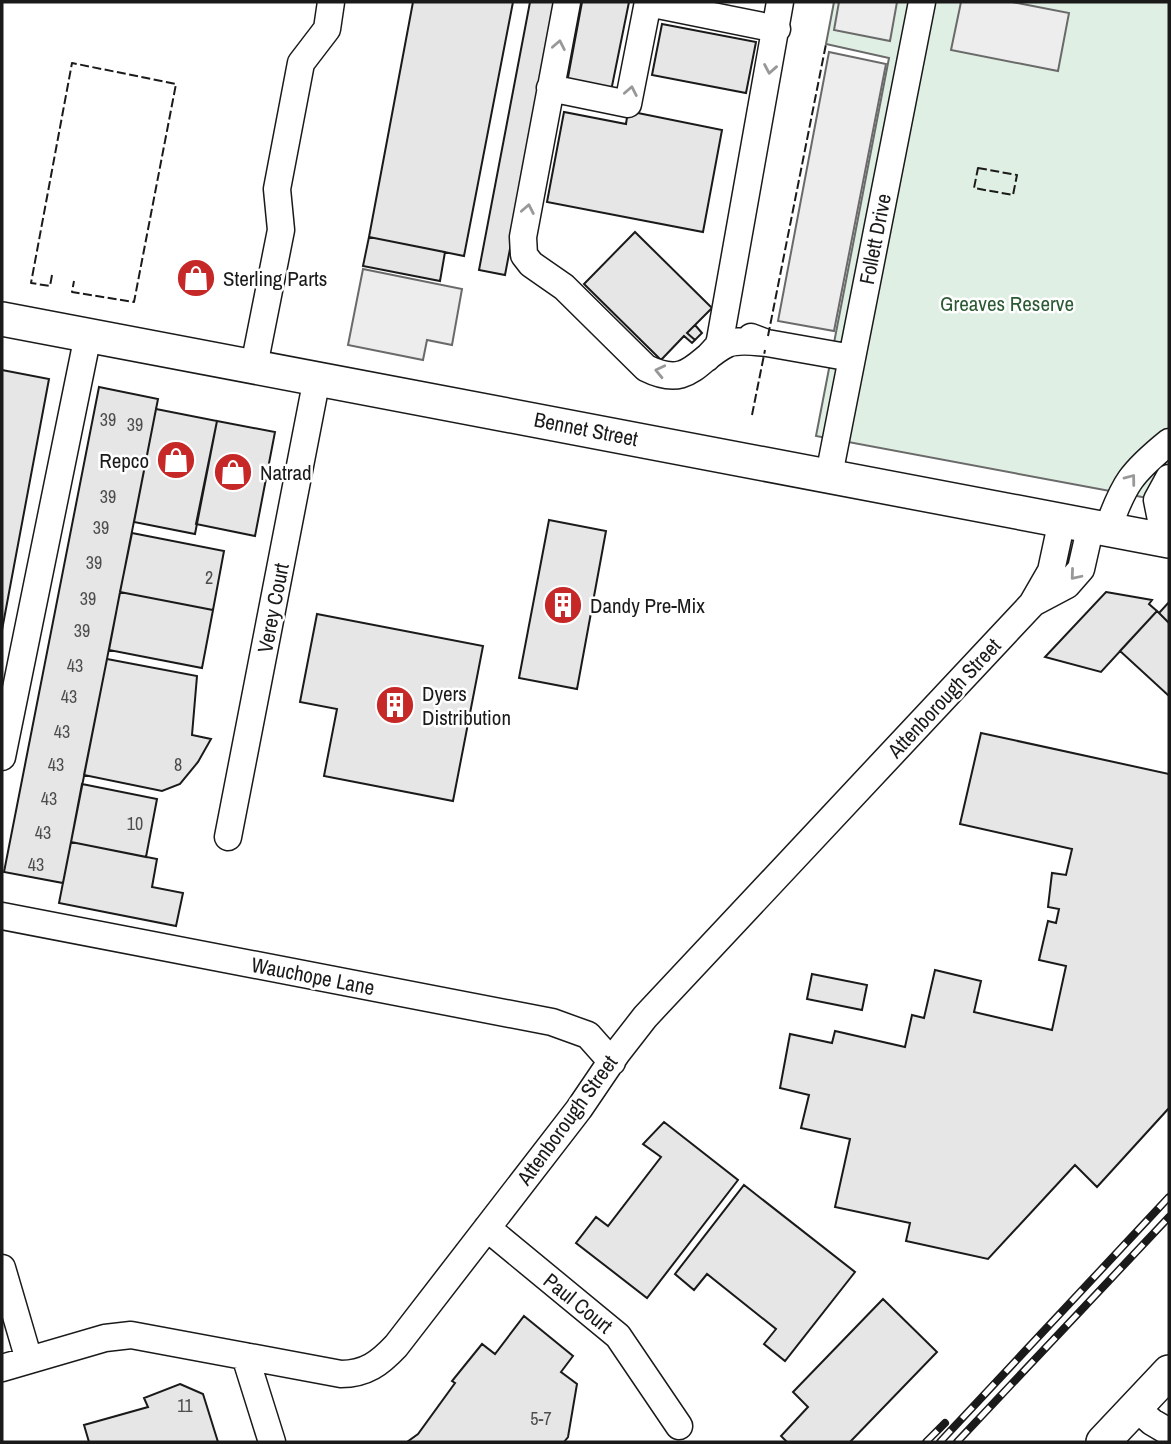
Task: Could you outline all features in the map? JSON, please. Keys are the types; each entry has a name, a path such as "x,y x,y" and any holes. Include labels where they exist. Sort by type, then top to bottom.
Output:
{"main road":[{"name":"Bennet Street","path":"2,319 1167,540"},
{"path":"1103,1442 1169,1372"}],"street":[{"path":"254,366 281,230 277,189 301,63 327,29 331,2"},
{"path":"567,2 523,237 524,255 531,264 569,292 646,368 660,373 689,372 730,344 741,341 852,358"},
{"path":"550,88 628,104 648,2 777,29"},
{"path":"699,366 719,344 780,2"},
{"name":"Follett Drive","path":"829,475 922,2"},
{"path":"729,292 732,313 740,327 749,336 767,343"},
{"path":"2,757 88,335"},
{"name":"Verey Court","path":"228,837 317,378"},
{"name":"Attenborough Street","path":"2,1368 105,1338 131,1335 341,1374 357,1373 375,1365 396,1346 579,1109 645,1017 1032,604 1067,585 1078,573 1084,561 1087,524 1147,459 1169,442"},
{"path":"1167,540 1157,500 1169,478"},
{"name":"Wauchope Lane","path":"2,916 552,1022 588,1035 612,1062"},
{"name":"Paul Court","path":"487,1228 618,1336 679,1426"},
{"path":"2,1268 29,1360"},
{"path":"245,1356 272,1442"},
{"path":"1136,1408 1169,1432"}],"green space":[{"name":"Greaves Reserve","path":"834,2 1169,2 1169,502 816,436 889,58 826,44"}],"shaded area":[{"path":"839,2 897,2 890,41 834,30"},
{"path":"961,2 1012,2 1069,13 1058,71 951,50"},
{"path":"829,52 886,64 834,331 778,321"},
{"path":"363,269 462,289 452,345 427,340 423,360 348,345"}],"building":[{"path":"413,2 513,2 464,256 369,237"},
{"path":"530,2 557,2 505,275 479,270"},
{"path":"582,2 629,2 610,96 566,88"},
{"path":"662,24 756,42 746,93 652,75"},
{"path":"628,111 722,130 703,232 547,202 564,112 626,124"},
{"path":"635,232 712,308 687,333 695,340 692,343 684,336 661,360 584,284"},
{"path":"369,237 445,252 440,281 363,266"},
{"path":"695,325 702,333 695,340 687,333"},
{"path":"2,370 49,379 2,630"},
{"path":"99,387 158,399 63,883 4,872"},
{"path":"156,409 217,421 195,534 134,522"},
{"path":"217,421 275,432 255,536 196,524"},
{"name":"Dandy Pre-Mix","path":"549,520 606,531 577,689 519,678"},
{"path":"132,533 224,551 213,610 120,592"},
{"path":"120,592 213,610 202,668 109,650"},
{"path":"1106,592 1152,600 1149,604 1157,611 1101,672 1045,657"},
{"path":"1169,602 1169,623 1159,613"},
{"path":"1157,611 1169,623 1169,696 1120,651"},
{"name":"Dyers Distribution","path":"317,614 483,646 453,801 324,776 337,709 300,702"},
{"path":"107,659 197,676 192,735 211,739 198,762 180,784 162,791 84,775"},
{"path":"981,733 1169,774 1169,1108 1097,1187 1075,1165 988,1259 906,1241 910,1223 835,1207 850,1139 801,1128 809,1095 780,1088 790,1034 832,1043 835,1031 905,1047 912,1015 924,1018 935,970 981,981 974,1012 1052,1030 1066,966 1039,960 1048,921 1056,923 1059,909 1048,907 1052,873 1066,875 1072,849 960,824"},
{"path":"82,784 157,799 146,857 71,842"},
{"path":"71,842 157,859 152,887 183,893 176,926 59,903"},
{"path":"812,974 867,985 862,1010 807,999"},
{"path":"664,1122 738,1180 647,1298 576,1243 596,1217 608,1226 661,1157 643,1144"},
{"path":"744,1185 855,1272 785,1361 764,1344 776,1329 707,1274 694,1290 675,1274"},
{"path":"883,1299 937,1352 850,1442 787,1442 781,1436 808,1407 793,1392"},
{"path":"524,1316 573,1356 561,1372 577,1384 568,1437 564,1442 407,1442 418,1434 455,1383 452,1381 482,1344 495,1354"},
{"path":"180,1384 203,1394 218,1442 89,1442 84,1425 148,1407 144,1398"}],"railway":[{"path":"940,1442 1169,1197"},
{"path":"957,1442 1169,1217"},
{"path":"926,1442 945,1423"}],"fence":[{"path":"768,336 826,44"},
{"path":"52,275 50,286 31,283 72,63 176,84 134,302 72,292 74,281"},
{"path":"978,168 1017,175 1013,195 974,188 978,168"},
{"path":"752,415 765,350"}],"place":[{"name":"Sterling Parts","path":"196,278"},
{"name":"Repco","path":"176,460"},
{"name":"Natrad","path":"233,472"},
{"name":"Dandy Pre-Mix","path":"563,605"},
{"name":"Dyers Distribution","path":"395,705"}]}
